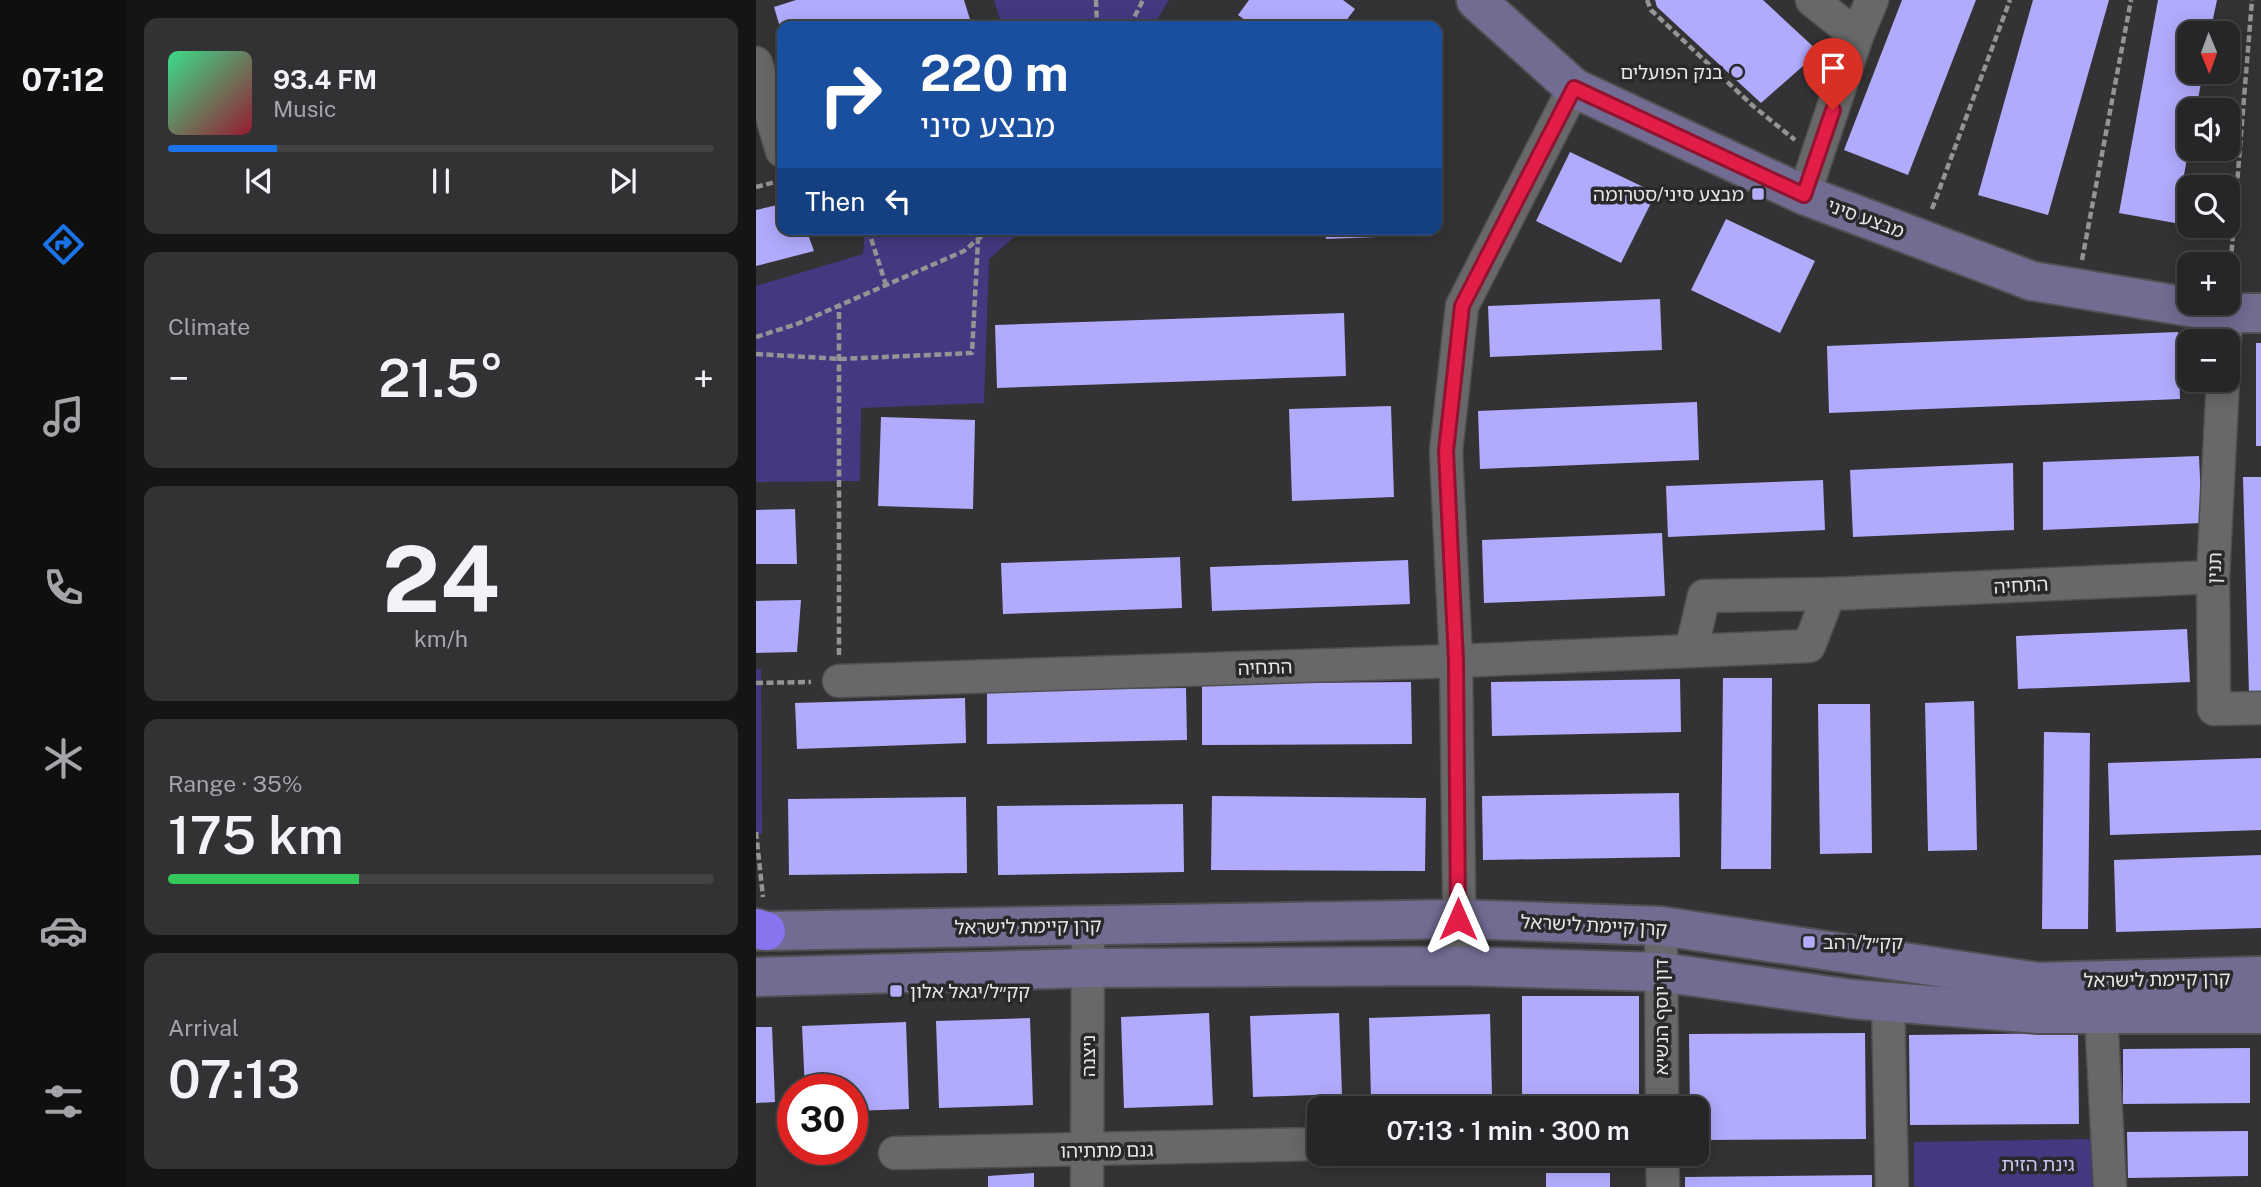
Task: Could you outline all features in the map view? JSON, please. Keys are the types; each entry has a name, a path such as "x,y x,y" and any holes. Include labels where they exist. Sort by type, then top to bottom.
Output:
{"street":[{"name":"מבצע סיני","path":"1476,0 1574,88 1804,195 2032,281 2235,316"},
{"path":"1812,0 1857,36"},
{"path":"1804,195 1857,36 1872,0"},
{"path":"756,63 777,134"},
{"path":"1460,966 1456,661 1446,451 1462,306 1574,88"},
{"name":"תנין","path":"2222,392 2213,577 2214,709 2261,708"},
{"name":"התחיה","path":"1691,651 1704,596 1829,594 2213,577"},
{"name":"התחיה","path":"839,681 1456,661 1809,646 1829,594"},
{"name":"קרן קיימת לישראל","path":"759,930 1458,919 1661,926 2038,982 2261,976"},
{"name":"ניצנה","path":"1087,1187 1088,925"},
{"name":"דון יוסף הנשיא","path":"1661,926 1662,1096"},
{"name":"קרן קיימת לישראל","path":"756,978 1089,968 1460,966 1660,972 1888,1002 2038,1014 2261,1014"},
{"path":"1888,1002 1892,1187"},
{"path":"2101,1014 2110,1187"},
{"name":"גנם מתתיהו","path":"895,1153 1307,1144"},
{"path":"1662,1166 1663,1187"}],"path":[{"path":"1096,0 1097,21"},
{"path":"1132,21 1143,0"},
{"path":"1647,0 1651,10 1753,106 1817,159"},
{"path":"1921,239 2010,0"},
{"path":"2077,288 2131,0"},
{"path":"2235,316 2252,0"},
{"path":"756,187 777,181"},
{"path":"870,235 886,285"},
{"path":"756,337 797,324 964,251 983,235"},
{"path":"756,354 841,359 972,353 978,240"},
{"path":"756,683 839,681 839,306"},
{"path":"756,832 759,930"}],"green space":[{"path":"994,0 1169,0 1156,21 1000,21"},
{"path":"865,235 1016,235 989,259 984,403 861,408 860,481 756,482 756,286 863,254"},
{"path":"756,669 761,669 762,834 756,834"},
{"name":"גינת הזית","path":"2091,1139 2092,1187 1914,1187 1914,1142"}],"building":[{"path":"796,0 964,0 970,21 778,21 774,7"},
{"path":"1249,0 1343,0 1355,9 1346,21 1246,21 1238,15"},
{"path":"1655,0 1763,0 1819,52 1761,103 1657,7"},
{"path":"1902,0 1976,0 1908,175 1844,150"},
{"path":"2033,0 2109,0 2048,215 1978,195"},
{"path":"2158,0 2217,0 2213,21 2177,21 2177,84 2201,84 2198,98 2177,98 2177,161 2187,161 2184,175 2177,175 2175,223 2119,213"},
{"path":"1570,152 1656,193 1621,263 1536,221"},
{"path":"777,205 777,235 808,235 814,251 756,266 756,210"},
{"path":"1726,219 1815,261 1780,333 1691,290"},
{"path":"1326,235 1402,235 1402,236 1326,239"},
{"path":"1660,299 1662,350 1490,357 1488,306"},
{"path":"1344,313 1346,376 997,388 995,325"},
{"path":"2177,332 2177,392 2180,392 2180,399 1829,413 1827,346"},
{"path":"2256,343 2261,343 2261,446 2256,446"},
{"path":"1697,402 1699,460 1480,469 1478,411"},
{"path":"1391,406 1394,497 1292,501 1289,409"},
{"path":"881,417 975,420 973,509 878,506"},
{"path":"2199,456 2202,523 2043,530 2043,462"},
{"path":"2013,463 2014,530 1853,537 1850,470"},
{"path":"2243,477 2261,477 2261,692 2249,693"},
{"path":"1823,480 1825,530 1668,537 1666,486"},
{"path":"795,509 797,564 756,564 756,510"},
{"path":"1662,533 1665,596 1484,603 1482,540"},
{"path":"1180,557 1182,608 1003,614 1001,563"},
{"path":"1408,560 1410,604 1212,611 1210,567"},
{"path":"801,600 797,652 756,653 756,601"},
{"path":"2187,629 2190,682 2018,689 2016,636"},
{"path":"1723,678 1772,678 1771,869 1721,869"},
{"path":"1680,679 1681,732 1492,736 1491,682"},
{"path":"1411,682 1412,744 1202,745 1202,684"},
{"path":"1186,688 1187,740 987,744 987,691"},
{"path":"965,698 966,743 797,749 795,703"},
{"path":"1974,701 1977,850 1928,851 1925,703"},
{"path":"1818,704 1870,704 1872,853 1820,854"},
{"path":"2044,732 2090,733 2088,929 2042,929"},
{"path":"2261,758 2261,830 2110,835 2108,763"},
{"path":"1679,793 1680,857 1483,860 1482,796"},
{"path":"1212,796 1426,798 1425,871 1211,870"},
{"path":"966,797 967,873 789,875 788,799"},
{"path":"1183,804 1184,872 998,875 997,806"},
{"path":"2261,855 2261,928 2116,932 2114,860"},
{"path":"1522,996 1639,996 1639,1096 1522,1096"},
{"path":"1209,1013 1213,1105 1124,1108 1121,1017"},
{"path":"1339,1013 1342,1094 1253,1097 1250,1016"},
{"path":"1490,1014 1492,1095 1371,1096 1369,1018"},
{"path":"1030,1018 1033,1105 939,1108 936,1021"},
{"path":"906,1022 909,1109 868,1110 868,1074 804,1074 802,1026"},
{"path":"756,1027 772,1027 775,1102 756,1103"},
{"path":"1865,1033 1866,1139 1709,1140 1709,1096 1690,1096 1689,1034"},
{"path":"2078,1033 2079,1124 1910,1125 1909,1035"},
{"path":"2250,1048 2250,1103 2123,1104 2123,1049"},
{"path":"2248,1131 2248,1176 2128,1178 2127,1132"},
{"path":"1034,1173 1034,1187 988,1187 988,1176"},
{"path":"1546,1173 1610,1173 1610,1187 1546,1187"},
{"path":"1872,1175 1872,1187 1685,1187 1685,1177"}],"place":[{"name":"בנק הפועלים","path":"1737,72"},
{"name":"מבצע סיני/סטרומה","path":"1758,194"},
{"name":"קק״ל/רהב","path":"1809,942"},
{"name":"קק״ל/יגאל אלון","path":"896,991"}],"route":[{"path":"1458,919 1456,661 1446,451 1462,306 1574,88 1804,195 1833,110"}]}
